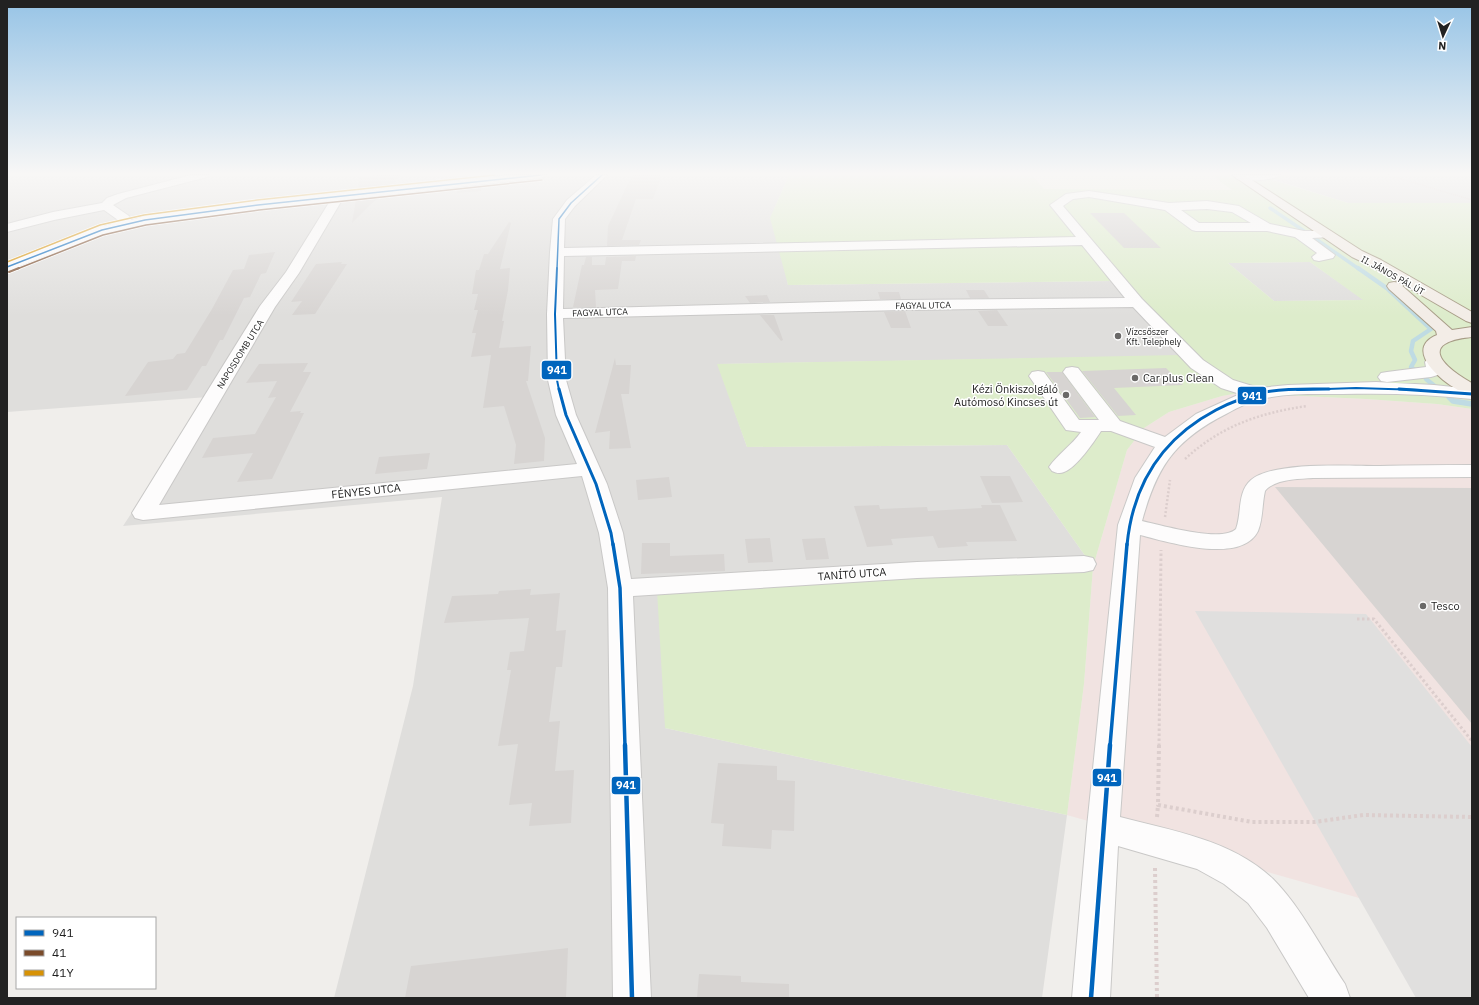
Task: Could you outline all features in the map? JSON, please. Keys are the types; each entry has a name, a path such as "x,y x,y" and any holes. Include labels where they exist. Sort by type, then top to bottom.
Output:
{"main road":[{"name":"II. JÁNOS PÁL ÚT","path":"1308,222 1356,254 1376,263 1472,318"},
{"path":"1356,254 1444,330 1445,337"},
{"path":"1472,332 1445,337 1438,340 1431,350 1431,356 1434,362 1451,378 1472,392"}],"street":[{"path":"7,228 30,222"},
{"path":"7,267 122,222"},
{"name":"NAPOSDOMB UTCA","path":"144,512 268,306 292,274 323,222"},
{"path":"560,222 555,314 557,380 566,415 589,469 611,533 620,588 632,998"},
{"path":"1070,222 1133,298 1197,364 1226,384 1258,394"},
{"path":"1189,222 1196,227 1266,227 1302,234 1326,234"},
{"path":"1257,222 1266,227"},
{"path":"1302,234 1301,236 1328,255 1319,257"},
{"path":"558,252 1086,241"},
{"name":"FAGYAL UTCA","path":"555,314 1133,298"},
{"path":"1293,389 1308,384 1335,380 1424,374 1435,370 1434,362"},
{"path":"1072,372 1104,426"},
{"path":"1038,376 1073,426 1104,426 1169,445"},
{"path":"1091,998 1103,827 1129,525 1138,492 1145,477 1158,458 1175,438 1211,414 1258,394 1293,389 1359,388 1472,392"},
{"path":"1059,467 1104,426"},
{"name":"FÉNYES UTCA","path":"144,512 589,469"},
{"path":"1129,525 1197,540 1223,542 1235,540 1241,537 1246,531 1256,486 1263,482 1307,472 1472,471"},
{"name":"TANÍTÓ UTCA","path":"620,588 917,570 1084,564"},
{"path":"1103,827 1205,856 1236,872 1260,891 1284,921 1331,998"}],"path":[{"path":"1357,619 1374,619 1472,741"},
{"path":"1157,998 1155,841 1158,806"},
{"path":"1186,810 1252,822 1315,822 1363,815 1472,817"}],"shaded area":[{"path":"7,222 776,222 788,285 1113,281 1180,356 718,364 747,447 1007,445 1093,567 665,728 1067,815 1042,998 334,998 413,686 442,497 123,526 208,397 7,412"},
{"path":"1310,262 1364,300 1274,301 1228,263"},
{"path":"1239,393 1366,399 1437,404 1472,409 1472,930 1067,815 1084,684 1093,567 1127,450 1144,428 1169,412 1222,396"},
{"path":"1195,611 1366,614 1472,747 1472,998 1416,998"}],"green space":[{"path":"771,222 1472,222 1472,409 1437,404 1366,399 1239,393 1222,396 1169,412 1144,428 1127,450 1093,567 1007,445 747,447 717,364 1179,355 1113,281 788,285","holes":["1310,262 1363,300 1274,301 1228,263"]},
{"path":"1093,567 1084,684 1067,815 665,728 657,590"}],"building":[{"path":"509,222 511,223 500,269 510,268 508,290 502,321 504,321 499,348 531,346 528,381 526,381 545,438 544,461 514,464 516,445 504,406 483,408 491,355 471,357 476,333 472,333 478,310 474,310 478,294 472,294 476,270 479,270 484,254 488,254"},
{"path":"610,222 628,222 622,240 641,240 639,245 607,246 608,226"},
{"path":"1099,222 1133,222 1161,248 1124,248"},
{"path":"275,252 266,273 261,274 250,297 244,298 223,340 220,340 206,366 202,366 187,390 125,396 148,362 173,359 177,354 185,353 212,309 233,270 244,269 249,255"},
{"path":"636,256 635,261 622,261 618,289 595,290 596,307 573,307 582,265 584,265 586,257 592,257 592,265 605,265 606,257"},
{"path":"342,262 341,264 347,264 315,314 292,315 302,301 291,302 316,264"},
{"path":"966,290 984,290 989,298 970,298"},
{"path":"878,292 899,292 901,299 880,299"},
{"path":"767,295 770,302 750,303 745,296"},
{"path":"997,310 1008,326 988,326 978,311"},
{"path":"905,311 911,328 891,328 884,312"},
{"path":"760,315 774,315 783,340 781,341"},
{"path":"615,358 616,365 631,365 629,394 621,394 631,448 609,449 610,431 595,433"},
{"path":"308,363 303,372 311,372 290,412 301,411 300,413 304,413 272,479 237,482 253,453 202,458 213,438 255,434 276,397 268,398 277,381 246,383 259,364"},
{"name":"Car plus Clean","path":"1166,368 1183,385 1114,388 1136,415 1118,416 1082,371"},
{"name":"Kézi Önkiszolgáló Autómosó Kincses út","path":"1046,372 1062,372 1095,417 1080,418"},
{"path":"430,453 427,469 375,474 379,457"},
{"path":"980,476 1010,476 1023,502 992,503"},
{"path":"669,477 672,497 638,500 636,480"},
{"name":"Tesco","path":"1275,487 1472,488 1472,724"},
{"path":"879,505 880,509 927,507 928,511 982,508 981,505 1000,505 1017,541 966,542 968,546 938,548 933,536 891,539 893,545 867,547 854,506"},
{"path":"770,538 773,562 748,563 745,539"},
{"path":"825,538 829,559 806,560 802,539"},
{"path":"642,543 670,543 670,556 724,554 725,571 641,574"},
{"path":"531,589 530,595 560,593 556,631 566,630 562,667 556,667 549,722 560,721 555,771 574,770 571,823 529,826 532,803 509,805 518,744 498,746 511,670 507,670 510,652 524,651 529,618 444,623 452,596 498,594 499,591"},
{"path":"718,763 777,766 777,780 795,781 794,831 772,830 771,849 722,846 724,824 711,823"},
{"path":"568,948 566,998 405,998 411,966"},
{"path":"699,974 741,976 741,982 789,984 789,998 697,998"}],"waterway":[{"path":"1291,222 1304,231"},
{"path":"1313,237 1359,269"},
{"path":"1358,268 1388,289 1431,329 1413,341 1411,351 1415,360 1411,367 1415,370"},
{"path":"1426,379 1437,388"},
{"path":"1449,397 1453,401 1472,404"}],"transit line":[{"name":"41Y","path":"7,262 100,225 114,222"},
{"name":"941","path":"7,267 102,230 137,222"},
{"name":"41","path":"9,272 103,235 146,225 169,222"},
{"name":"941","path":"559,222 555,314 557,380 566,415 596,484 611,533 620,588 632,998"},
{"name":"941","path":"1091,998 1103,827 1129,525 1143,483 1153,464 1176,437 1197,421 1221,408 1265,392 1280,390 1376,388 1434,390 1472,394"}],"place":[{"name":"Vízcsőszer Kft. Telephely","path":"1118,336"},
{"name":"Car plus Clean","path":"1135,378"},
{"name":"Kézi Önkiszolgáló Autómosó Kincses út","path":"1066,395"},
{"name":"Tesco","path":"1423,606"}]}
